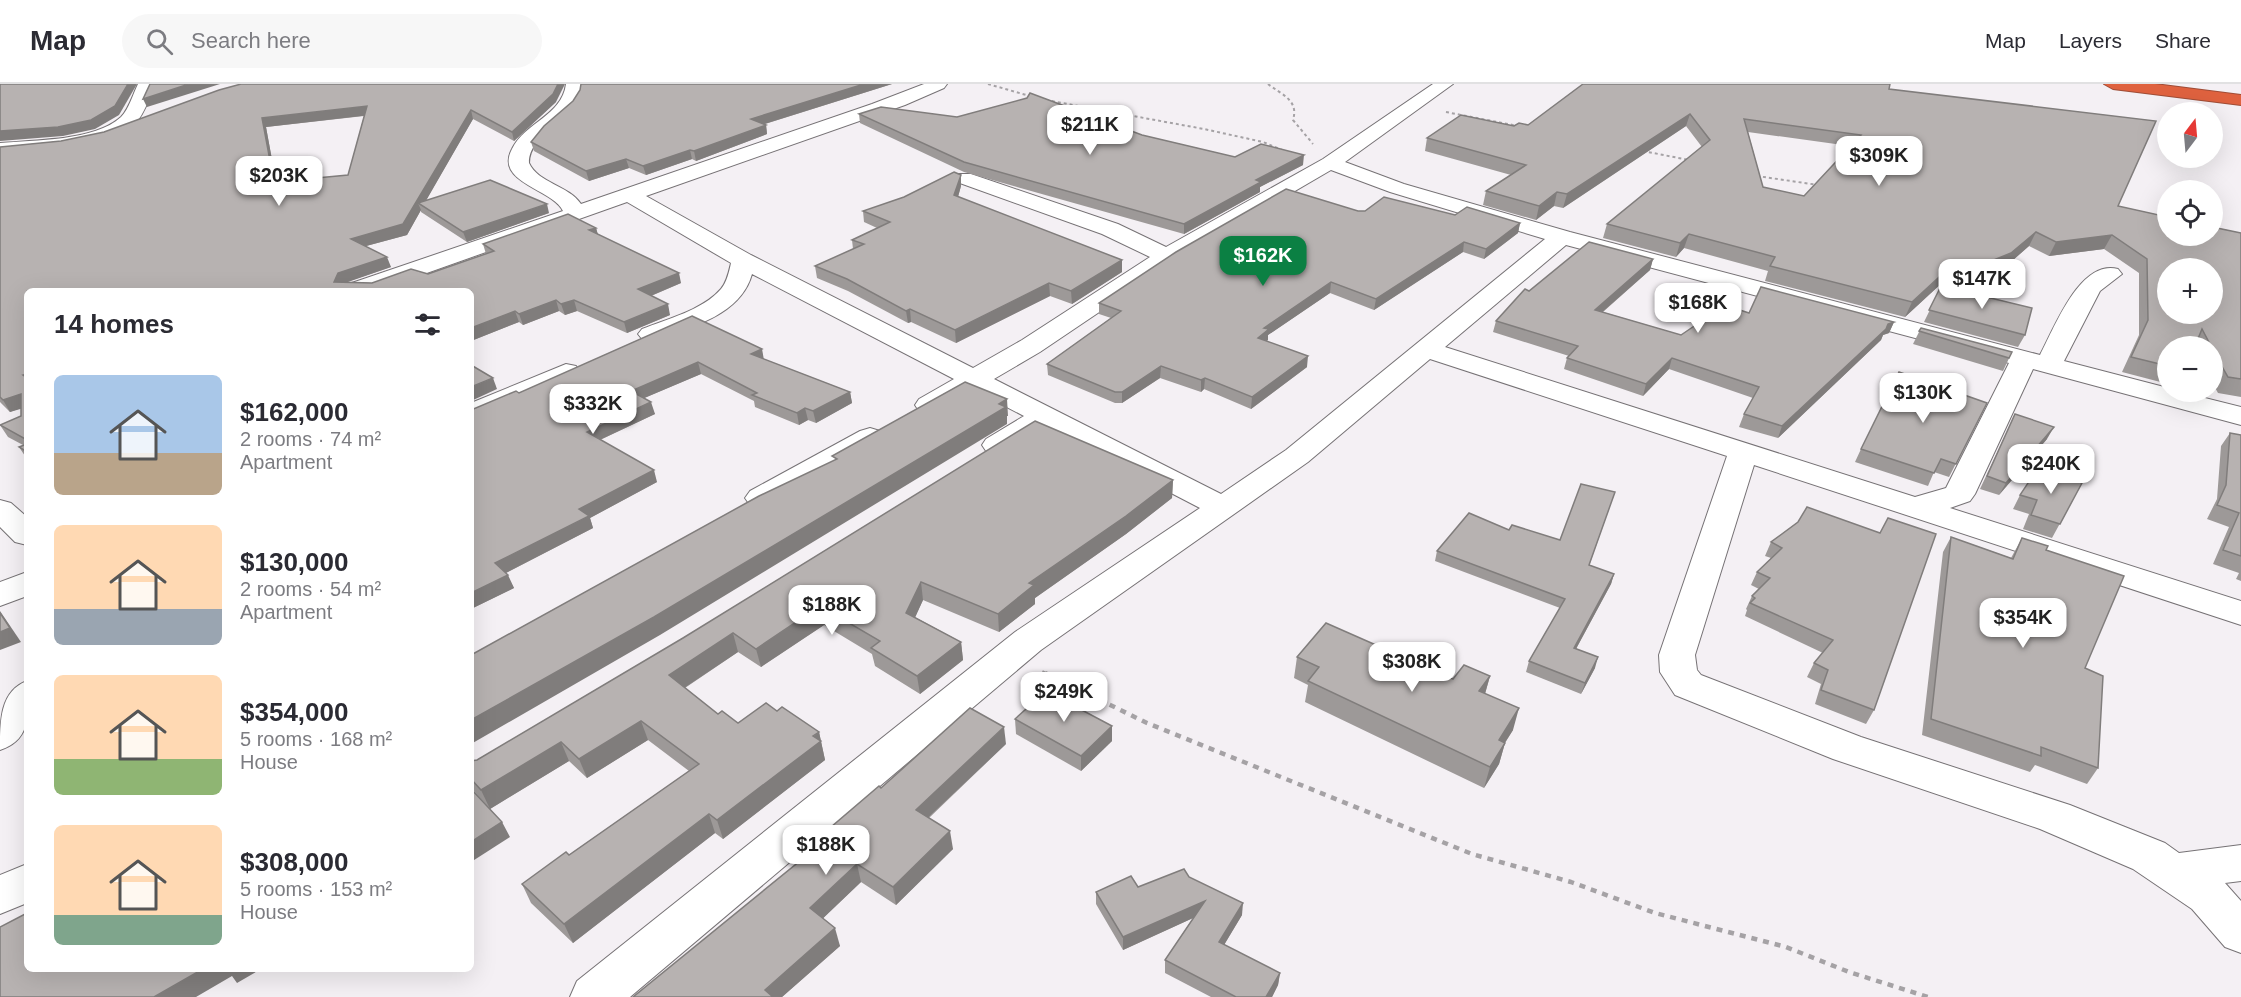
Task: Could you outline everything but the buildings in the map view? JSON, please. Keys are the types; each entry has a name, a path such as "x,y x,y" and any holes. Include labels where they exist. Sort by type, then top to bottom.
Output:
{"highway":[{"path":"2113,84 2241,100"}],"street":[{"path":"119,126 129,120 147,84"},
{"path":"575,84 567,105 555,120 525,145 519,157 519,164 530,178 564,197 575,215"},
{"path":"361,288 631,196 776,142 902,100 938,84"},
{"path":"738,511 1031,346 1167,256 1323,164 1413,107 1444,84"},
{"path":"0,149 78,139 156,115"},
{"path":"1323,164 1562,237 2037,360 2241,416"},
{"path":"964,178 1110,229 1167,256"},
{"path":"631,196 743,260 976,379 1044,417 1224,507"},
{"path":"594,997 1009,656 1297,456 1562,237"},
{"path":"634,342 698,314 731,294 740,277 743,260"},
{"path":"1911,507 1941,501 1959,494 2037,360 2090,288 2100,278 2110,274"},
{"path":"1426,349 2241,613"},
{"path":"474,412 591,361"},
{"path":"972,461 1044,417"},
{"path":"1743,452 1677,655 1679,672 1688,685 1847,748 2055,818 2149,856 2208,896 2241,933"},
{"path":"0,510 24,532"},
{"path":"0,595 24,584"},
{"path":"0,735 24,699"},
{"path":"2172,872 2241,863"},
{"path":"0,895 24,884"}],"path":[{"path":"988,84 1015,93 1263,142 1323,164"},
{"path":"1268,84 1293,104 1296,110 1293,120 1295,125 1316,149 1323,164"},
{"path":"1413,107 1529,128"},
{"path":"1641,150 1693,161"},
{"path":"1751,175 1822,186"},
{"path":"1009,656 1147,723 1472,854 1571,882 1655,913 1786,947 1849,972 1928,997"}]}
